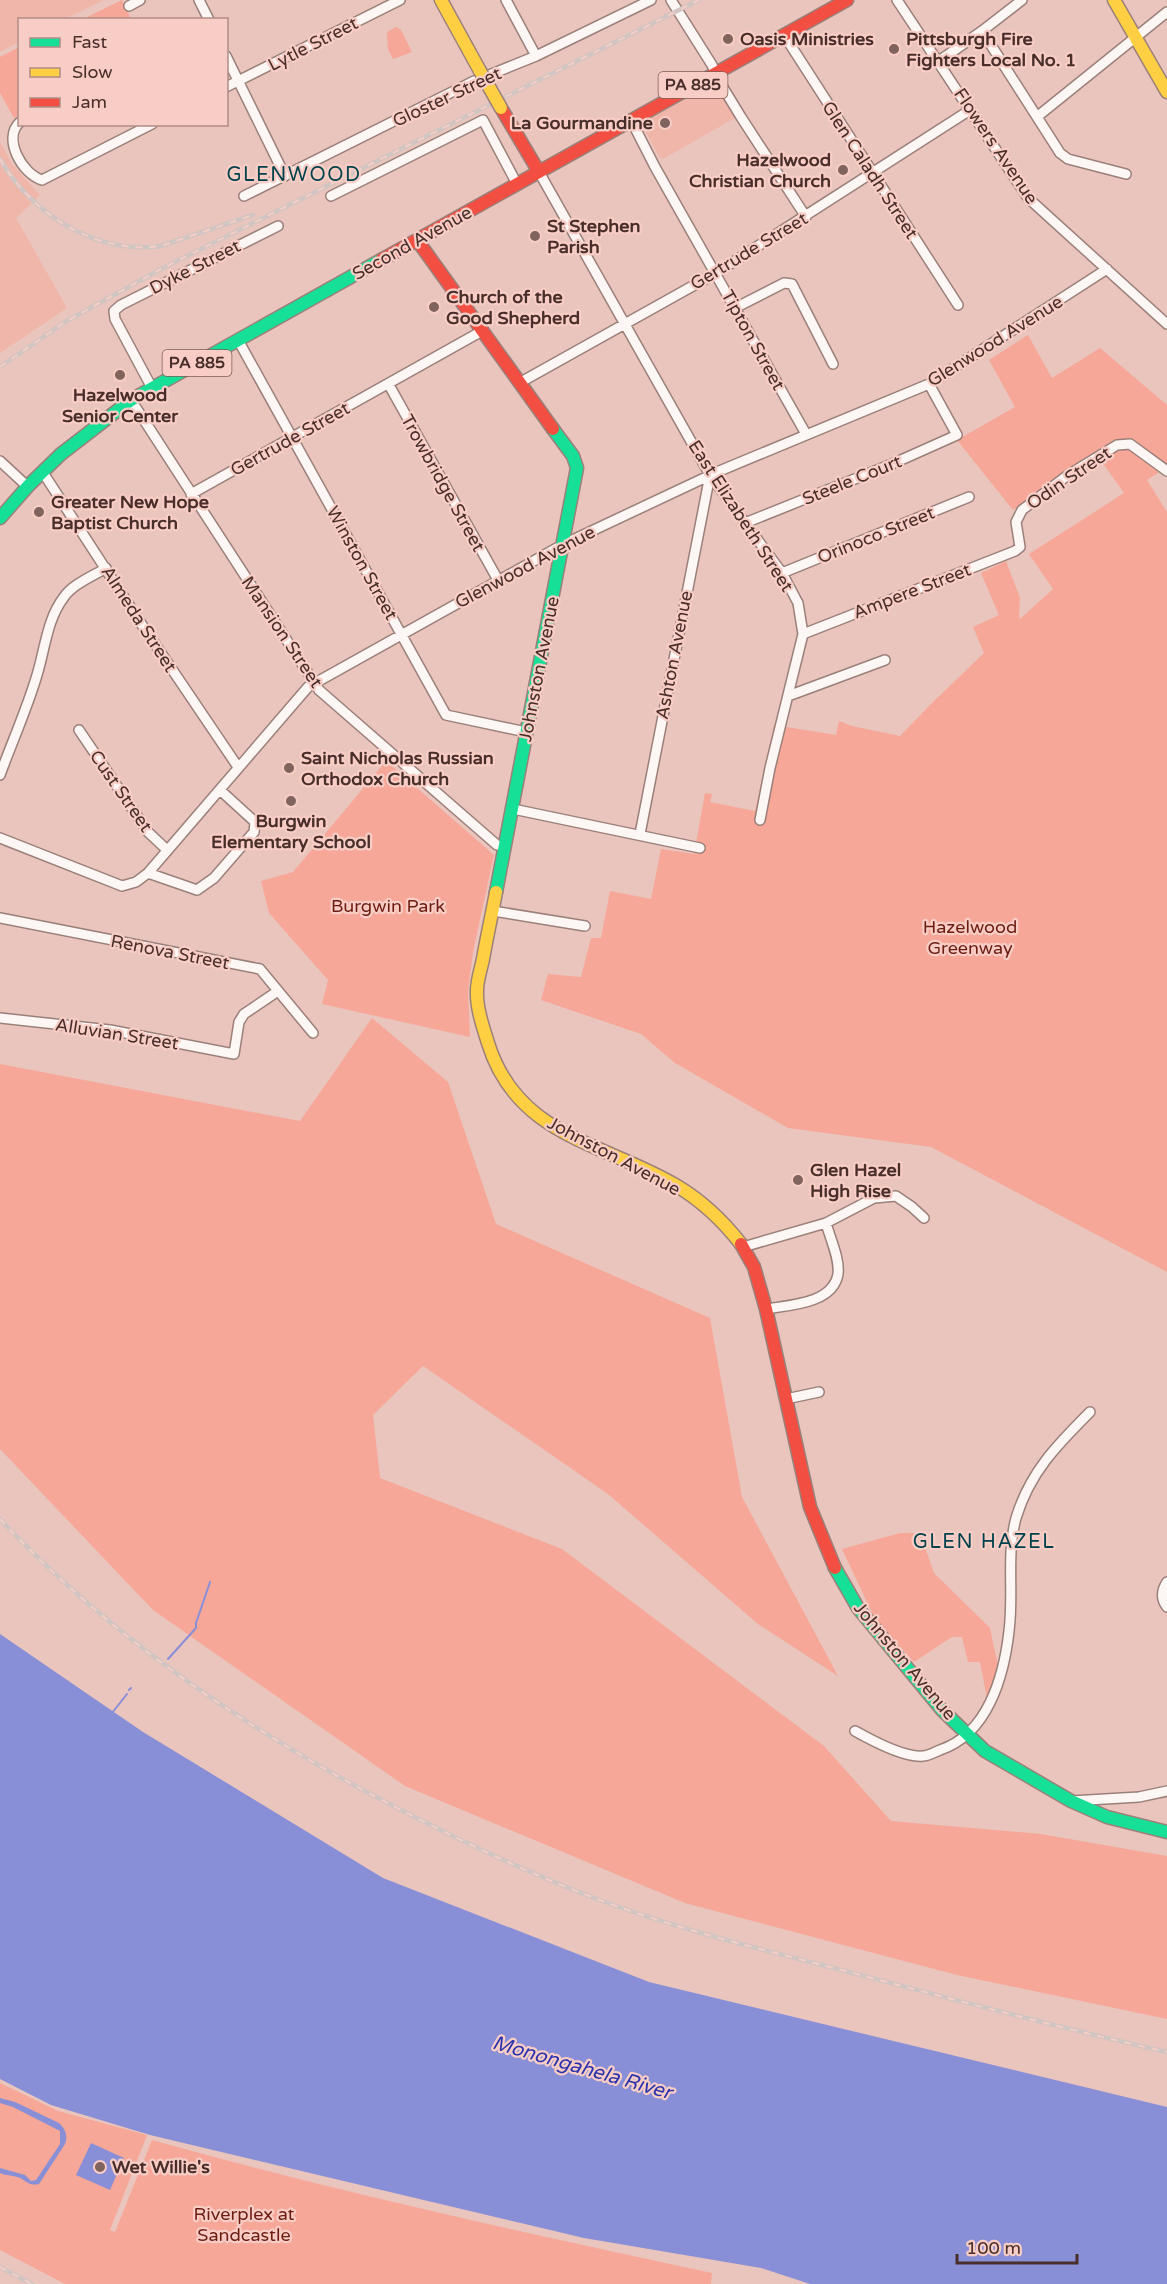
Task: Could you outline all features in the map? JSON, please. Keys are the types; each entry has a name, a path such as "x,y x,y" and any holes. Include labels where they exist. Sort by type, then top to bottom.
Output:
{"street":[{"path":"129,6 140,0"},
{"path":"199,0 208,18"},
{"name":"Lytle Street","path":"228,86 400,0"},
{"path":"441,0 539,172"},
{"path":"506,0 536,56"},
{"name":"Gloster Street","path":"244,196 472,82 536,56 651,0"},
{"path":"671,0 716,72 718,81 806,218"},
{"name":"Second Avenue","path":"0,518 42,471 84,434 131,400 848,0"},
{"name":"Flowers Avenue","path":"897,0 1028,198 1167,324"},
{"path":"939,61 1023,0"},
{"path":"1114,0 1167,93"},
{"path":"1038,116 1167,12"},
{"path":"982,31 1060,153 1068,159 1126,174"},
{"name":"Glen Caladh Street","path":"784,35 958,305"},
{"path":"228,60 285,176"},
{"name":"Gertrude Street","path":"521,382 716,273 806,218 970,110"},
{"path":"331,196 483,120 517,184"},
{"name":"Tipton Street","path":"631,120 655,167 806,434"},
{"path":"18,124 14,128 12,142 27,170 42,180 148,126"},
{"name":"East Elizabeth Street","path":"539,172 710,475 782,573 798,603 803,634 770,768 760,820"},
{"name":"Dyke Street","path":"152,388 114,319 114,311 130,300 278,226"},
{"name":"Johnston Avenue","path":"417,240 521,382 576,464 577,473 525,732 513,809 477,990 479,1018 485,1041 498,1067 522,1102 550,1125 677,1187 710,1211 743,1247 757,1278 766,1309 810,1507 831,1562 858,1608 942,1710 985,1751 1071,1800 1107,1817 1167,1832"},
{"name":"Glenwood Avenue","path":"0,838 122,886 136,882 148,873 166,849 308,687 314,683 564,544 710,475 929,384 1107,269"},
{"path":"735,308 784,283 792,284 833,364"},
{"name":"Gertrude Street","path":"191,494 482,331"},
{"name":"Winston Street","path":"238,340 446,716 525,732"},
{"name":"Steele Court","path":"745,523 892,464 957,435 929,384"},
{"name":"Trowbridge Street","path":"389,385 498,580"},
{"name":"Mansion Street","path":"131,400 314,683 496,845 505,847"},
{"name":"Odin Street","path":"1020,547 1016,522 1022,510 1068,475 1118,445 1130,444 1167,471"},
{"path":"0,461 27,486"},
{"name":"Almeda Street","path":"42,471 238,767"},
{"name":"Ashton Avenue","path":"639,834 710,475"},
{"name":"Orinoco Street","path":"782,573 969,497"},
{"name":"Ampere Street","path":"803,634 1015,551 1020,547"},
{"path":"0,775 37,676 50,622 57,608 70,591 106,568"},
{"path":"788,696 885,660"},
{"name":"Cust Street","path":"79,730 148,832 166,849"},
{"path":"148,873 197,890 214,878 255,830 255,822 220,790"},
{"path":"513,809 700,848"},
{"path":"493,911 585,926"},
{"name":"Renova Street","path":"0,918 260,969 313,1033"},
{"name":"Alluvian Street","path":"0,1018 110,1030 234,1054 239,1022 244,1014 278,991"},
{"path":"743,1247 826,1223 874,1198 896,1196 924,1218"},
{"path":"766,1309 814,1300 825,1294 834,1284 838,1274 837,1262 826,1223"},
{"path":"786,1399 819,1392"},
{"path":"855,1731 897,1750 923,1756 945,1749 968,1733 986,1712 998,1682 1009,1631 1012,1539 1016,1518 1029,1482 1052,1451 1090,1412"},
{"path":"1167,1582 1162,1592 1167,1607"},
{"path":"1071,1800 1139,1797 1167,1791"}],"shaded area":[{"path":"0,0 104,0 67,18 18,18 18,43 0,52"},
{"path":"714,85 735,118 663,159 660,158 642,125 643,122"},
{"path":"0,142 12,164 40,195 16,218 67,308 0,353"}],"green space":[{"path":"122,0 131,18 85,18"},
{"path":"396,27 401,30 412,52 393,59 388,49 387,32"},
{"path":"18,48 18,116 14,118 0,93 0,57"},
{"name":"Hazelwood Greenway","path":"1028,335 1052,378 1100,348 1167,405 1167,467 1147,480 1167,512 1167,1272 931,1147 788,1128 675,1063 641,1034 541,1000 548,974 581,977 591,938 601,938 610,891 651,899 661,849 694,854 705,793 712,794 710,802 755,811 774,725 836,735 839,721 900,736 984,653 973,627 999,615 981,573 1006,561 1020,598 1020,619 1053,589 1029,554 1124,493 1095,452 1013,510 957,440 1015,407 989,360"},
{"name":"Burgwin Park","path":"386,761 494,855 473,952 468,991 470,1037 322,1004 328,980 269,913 261,881 293,872"},
{"path":"372,1018 448,1082 496,1224 710,1318 742,1497 838,1676 758,1624 608,1494 423,1366 373,1415 380,1478 562,1549 824,1746 891,1821 1041,1834 1167,1856 1167,2019 957,1975 685,1903 405,1786 153,1610 0,1449 0,1064 300,1121"},
{"path":"900,1533 920,1533 934,1573 990,1628 998,1666 987,1699 980,1662 968,1662 962,1637 952,1637 914,1662 875,1619 842,1549"},
{"name":"Riverplex at Sandcastle","path":"0,2083 58,2111 147,2135 110,2230 115,2232 152,2140 361,2194 712,2273 711,2284 65,2284 0,2250"}],"water":[{"name":"Monongahela River","path":"0,1634 143,1732 383,1878 649,1982 1167,2107 1167,2284 810,2284 761,2268 584,2238 150,2135 51,2105 0,2079"},
{"path":"0,2098 15,2102 59,2123 65,2130 65,2144 39,2184 31,2184 18,2177 0,2173 0,2168 25,2175 31,2181 36,2180 60,2144 60,2131 13,2107 0,2103"},
{"name":"Wet Willie's","path":"91,2143 124,2158 110,2190 76,2175"}],"waterway":[{"path":"168,1659 196,1628 210,1582"},
{"path":"112,1713 127,1694"}],"railway":[{"path":"0,367 65,322 161,269 699,0"},
{"path":"0,159 13,179 48,213 90,237 113,244 137,247 161,246 253,215"},
{"path":"0,1519 44,1563 138,1645 239,1717 346,1781 498,1858 597,1899 691,1930 1008,2014 1167,2052"},
{"path":"0,2267 32,2284"}],"traffic: fast":[{"path":"0,518 61,454 131,400 381,260"},
{"path":"496,892 577,468 573,456 553,429"},
{"path":"835,1568 858,1608 942,1710 985,1751 1071,1801 1107,1817 1167,1832"}],"traffic: slow":[{"path":"441,0 480,71"},
{"path":"1114,0 1167,92"},
{"path":"480,71 501,108"},
{"path":"496,892 477,997 486,1037 501,1074 520,1099 542,1118 566,1134 677,1186 712,1212 741,1244"}],"traffic: jam":[{"path":"381,260 847,0"},
{"path":"501,108 539,172"},
{"path":"417,240 553,429"},
{"path":"741,1244 754,1267 766,1309 810,1507 835,1568"}],"place":[{"name":"Oasis Ministries","path":"728,39"},
{"name":"Pittsburgh Fire Fighters Local No. 1","path":"894,49"},
{"name":"La Gourmandine","path":"665,123"},
{"name":"Hazelwood Christian Church","path":"843,170"},
{"name":"St Stephen Parish","path":"535,236"},
{"name":"Church of the Good Shepherd","path":"434,307"},
{"name":"Hazelwood Senior Center","path":"120,375"},
{"name":"Greater New Hope Baptist Church","path":"39,512"},
{"name":"Saint Nicholas Russian Orthodox Church","path":"289,768"},
{"name":"Burgwin Elementary School","path":"291,801"},
{"name":"Glen Hazel High Rise","path":"798,1180"},
{"name":"Wet Willie's","path":"100,2167"}],"district":[{"name":"GLENWOOD","path":"294,175"},
{"name":"GLEN HAZEL","path":"984,1542"}]}
